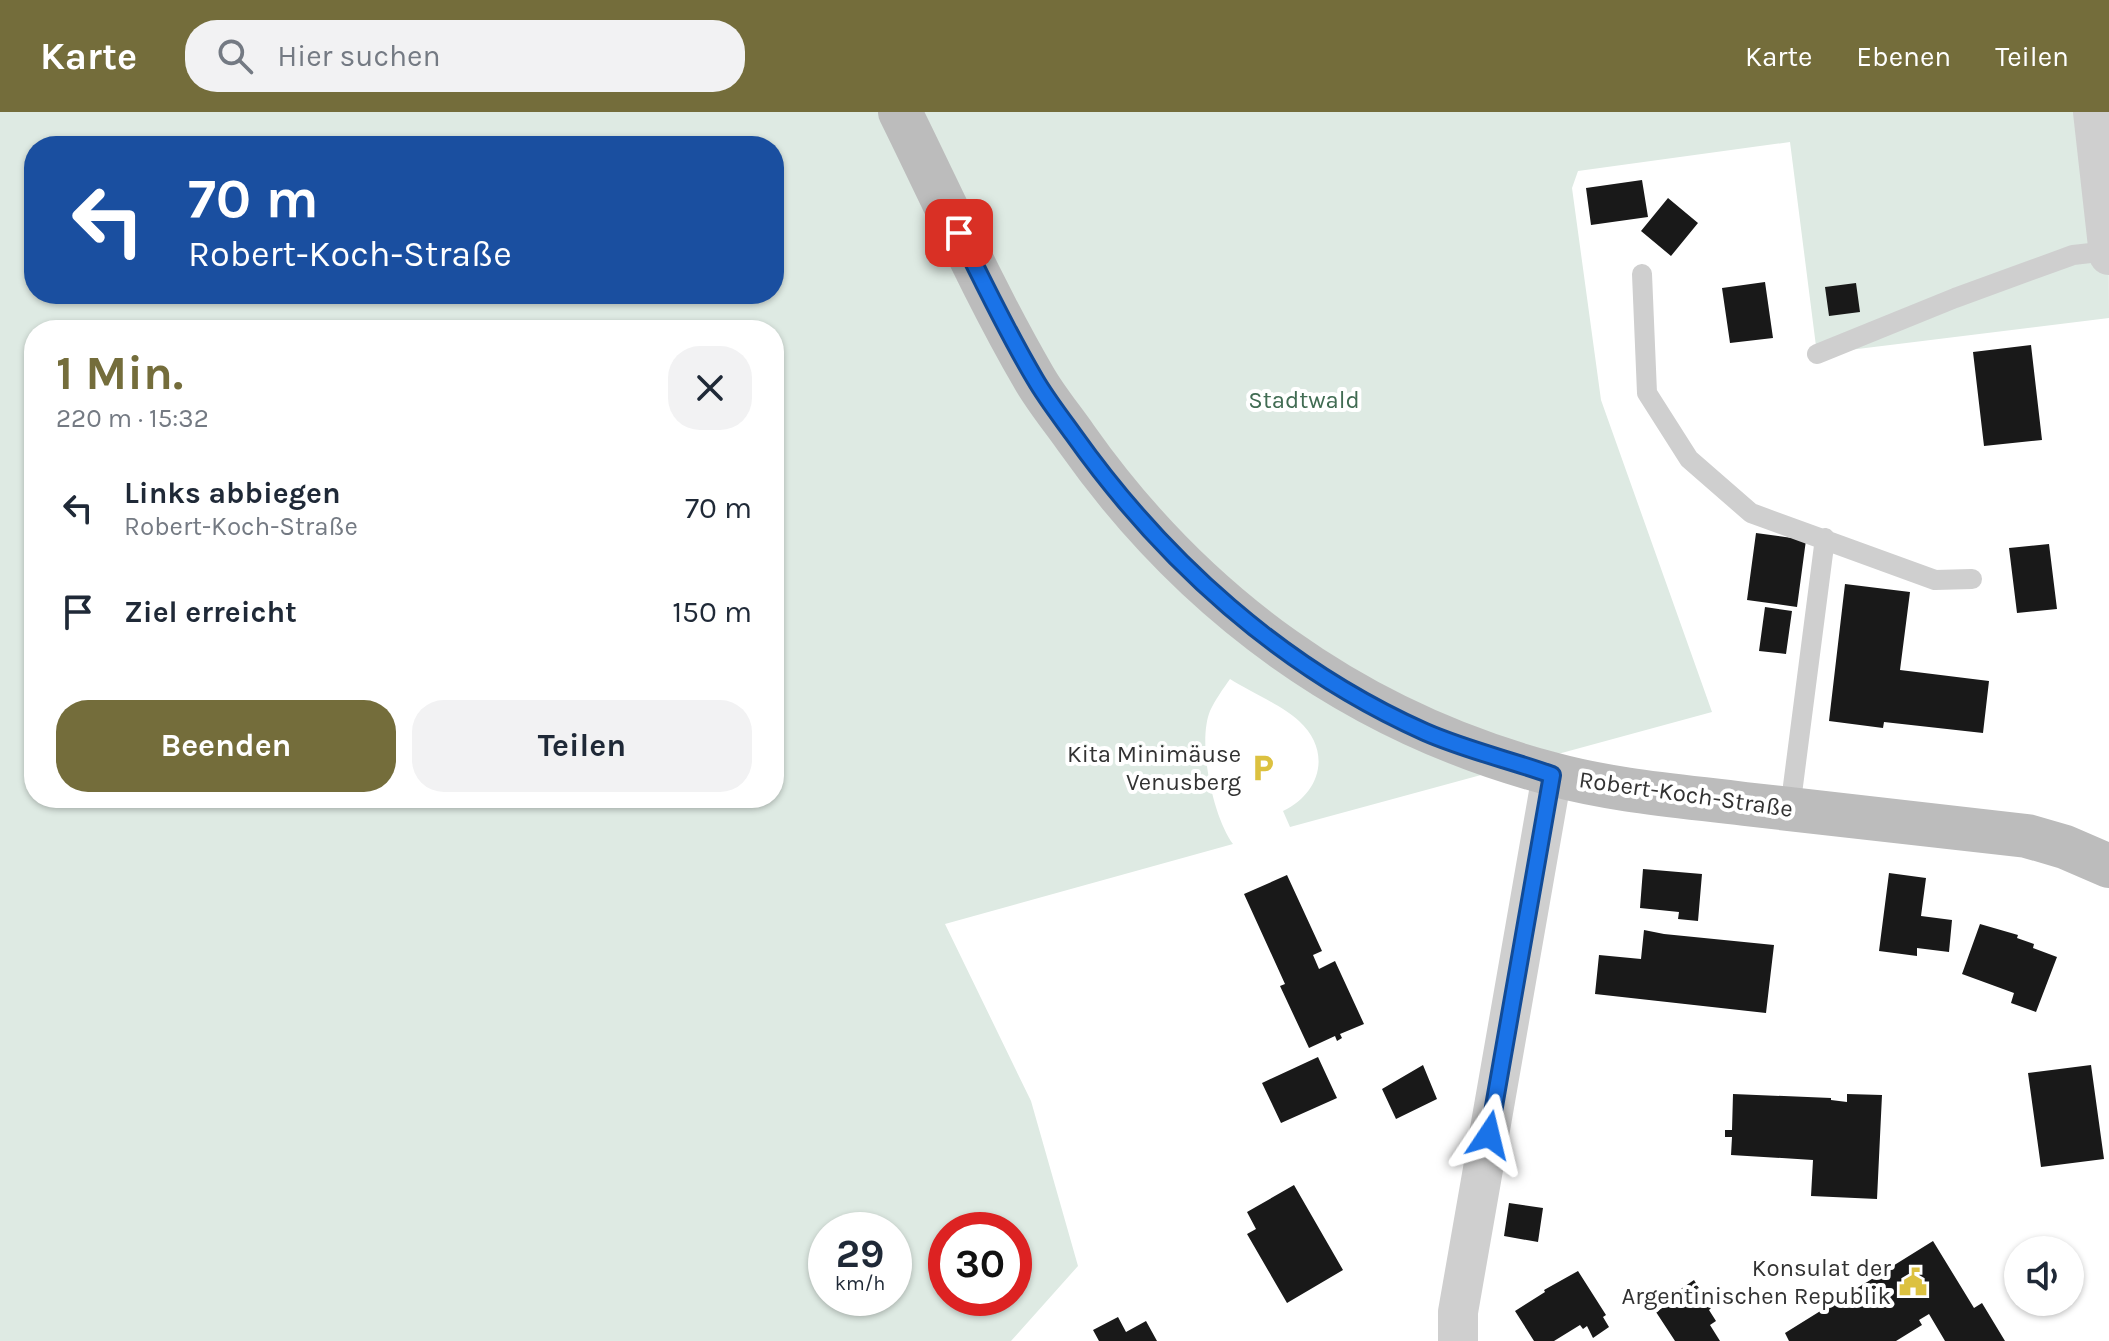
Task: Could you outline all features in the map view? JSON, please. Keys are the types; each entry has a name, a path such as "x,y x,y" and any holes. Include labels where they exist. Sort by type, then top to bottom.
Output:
{"street":[{"name":"Robert-Koch-Straße","path":"900,112 987,291 1036,381 1091,460 1179,562 1251,625 1327,681 1427,732 1552,775 1652,793 2027,836 2065,847 2109,866"},
{"path":"2093,112 2105,176 2109,253"},
{"path":"1458,1341 1458,1312 1552,775"}],"lane":[{"path":"1817,354 1955,298 2073,255 2109,253"},
{"path":"1642,274 1647,393 1689,459 1751,513 1935,580 1972,579"},
{"path":"1790,809 1825,538"}],"green space":[{"name":"Stadtwald","path":"0,112 2108,112 2109,318 1817,354 1790,142 1578,171 1572,188 1601,400 1712,712 1290,827 1283,811 1306,794 1313,783 1318,770 1316,745 1292,715 1230,679 1210,711 1205,741 1214,798 1233,844 945,924 1031,1101 1078,1266 1011,1341 0,1341"}],"building":[{"path":"1642,180 1648,217 1591,225 1586,188"},
{"path":"1668,198 1698,223 1671,256 1641,231"},
{"path":"1765,282 1773,338 1730,343 1722,288"},
{"path":"1856,283 1860,312 1829,316 1825,287"},
{"path":"2031,345 2042,440 1984,446 1973,352"},
{"path":"1756,533 1806,540 1797,607 1747,600"},
{"path":"2049,544 2057,609 2017,613 2009,548"},
{"path":"1845,584 1910,592 1900,670 1989,681 1983,733 1884,722 1883,728 1829,721"},
{"path":"1765,607 1792,611 1786,654 1759,651"},
{"path":"1643,869 1702,874 1698,921 1678,919 1679,912 1640,908"},
{"path":"1889,873 1926,878 1921,916 1952,920 1949,952 1917,948 1917,956 1879,951"},
{"path":"1287,875 1322,951 1313,955 1319,969 1335,961 1364,1024 1340,1034 1342,1038 1337,1041 1335,1036 1309,1048 1280,986 1285,984 1244,894"},
{"path":"1980,924 2018,935 2017,938 2034,944 2033,948 2057,957 2036,1012 2011,1003 2014,993 1962,974"},
{"path":"1644,930 1774,945 1766,1013 1595,994 1599,955 1641,959"},
{"path":"1318,1057 1337,1098 1281,1123 1262,1083"},
{"path":"1423,1065 1437,1099 1396,1119 1382,1089"},
{"path":"2091,1065 2104,1159 2041,1167 2028,1073"},
{"path":"1733,1094 1831,1098 1847,1102 1847,1094 1882,1095 1877,1199 1811,1196 1813,1160 1731,1155 1732,1137 1725,1137 1725,1130 1732,1130"},
{"path":"1294,1185 1343,1270 1287,1303 1247,1234 1256,1229 1247,1212"},
{"path":"1509,1203 1543,1208 1538,1242 1504,1236"},
{"name":"Konsulat der Argentinischen Republik","path":"1933,1241 1974,1308 1982,1303 2005,1341 1945,1341 1929,1314 1919,1320 1922,1325 1896,1341 1789,1341 1785,1333"},
{"path":"1578,1271 1606,1315 1603,1317 1609,1327 1593,1338 1587,1326 1583,1329 1580,1325 1554,1341 1534,1341 1515,1311"},
{"path":"1694,1280 1711,1308 1709,1310 1716,1321 1710,1325 1720,1341 1675,1341 1656,1312 1681,1296 1678,1291"},
{"path":"1118,1317 1126,1332 1146,1321 1157,1341 1099,1341 1093,1330"}],"place":[{"name":"Kita Minimäuse Venusberg","path":"1263,768"},
{"name":"Konsulat der Argentinischen Republik","path":"1913,1282"}],"route":[{"path":"959,233 1036,381 1091,460 1179,562 1251,625 1327,681 1427,732 1552,775 1489,1135"}]}
